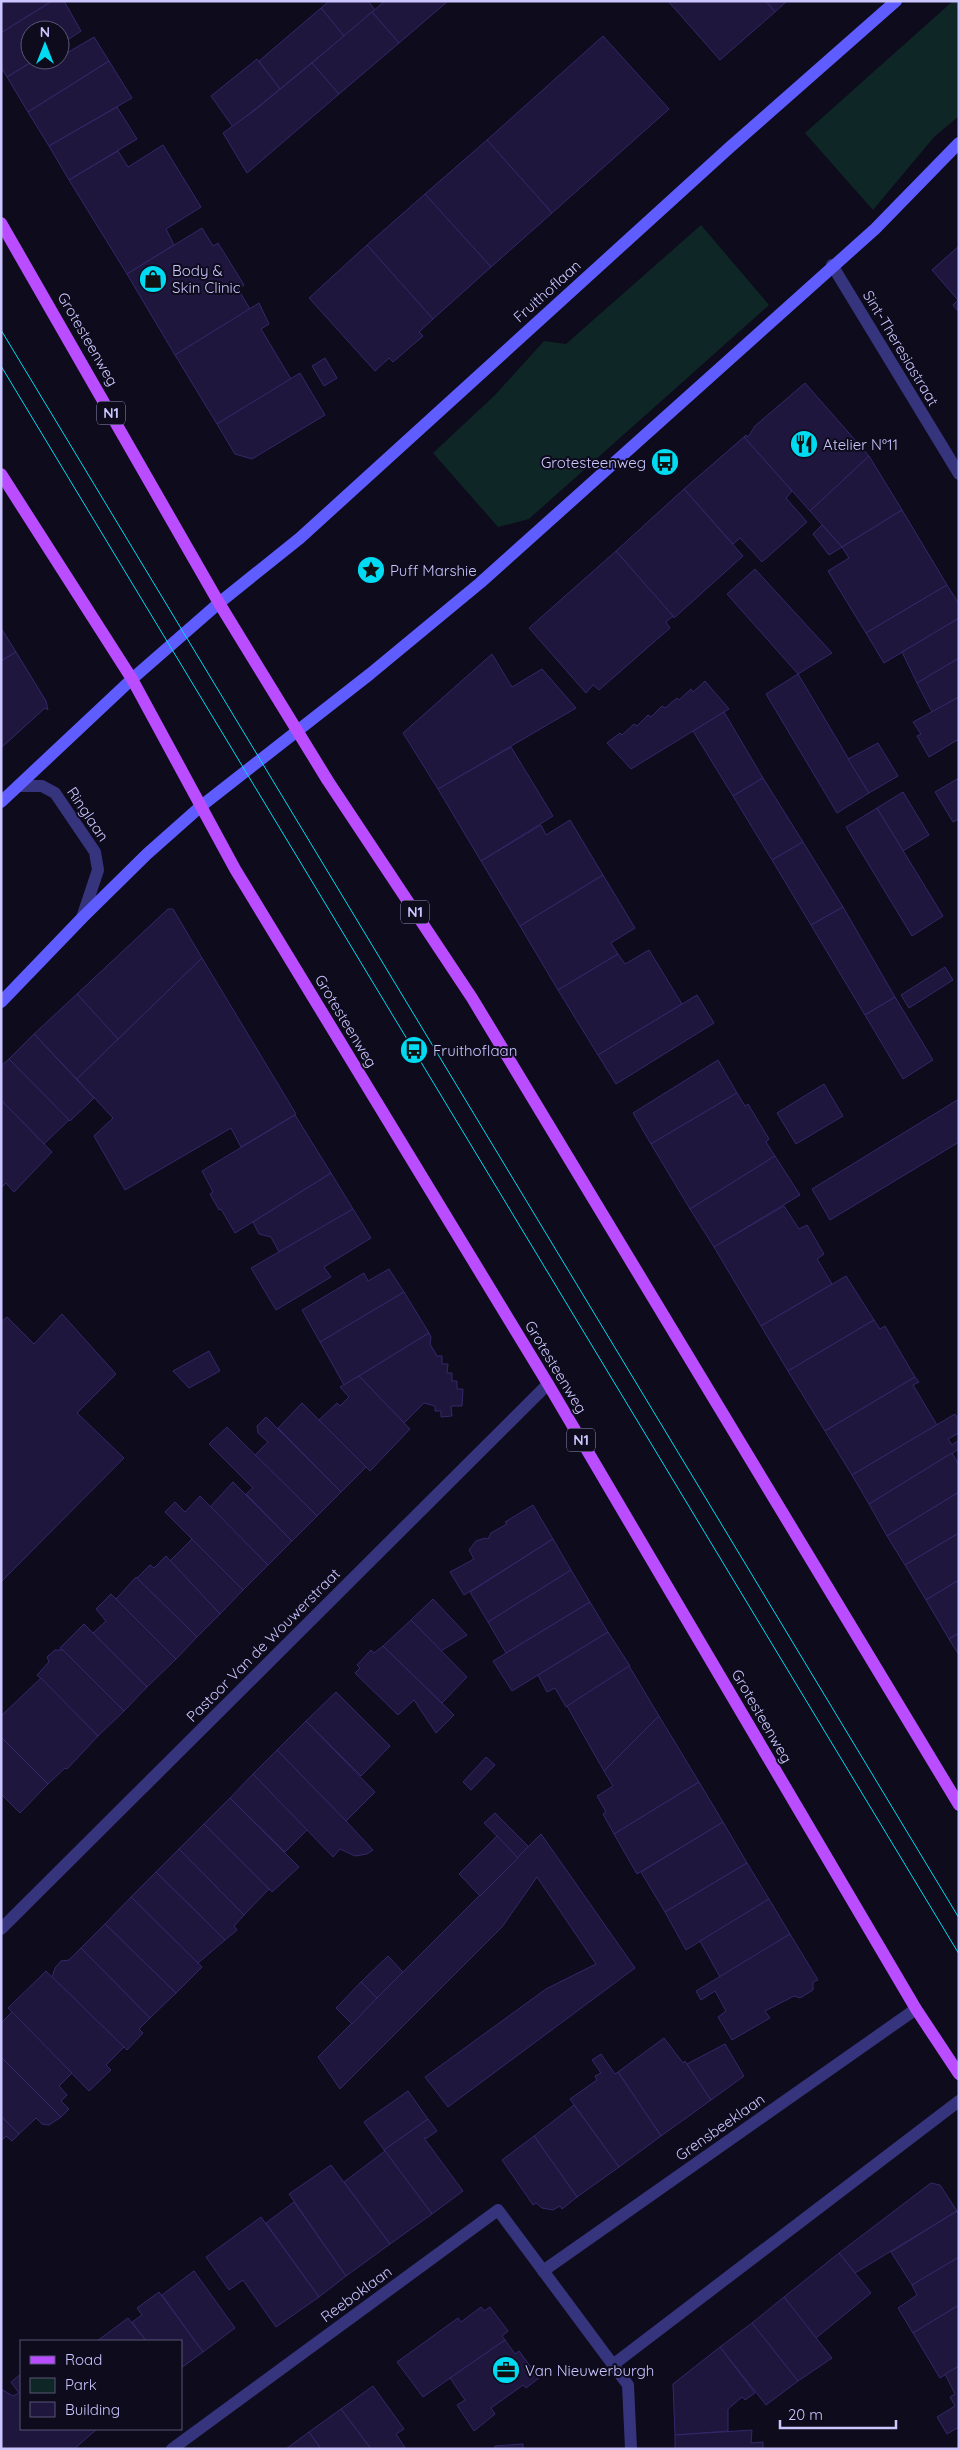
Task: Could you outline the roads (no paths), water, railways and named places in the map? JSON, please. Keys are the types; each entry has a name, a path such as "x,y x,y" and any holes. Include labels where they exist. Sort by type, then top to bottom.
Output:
{"main road":[{"name":"Grotesteenweg","path":"1,223 219,603"},
{"name":"N1","path":"1,474 132,679 200,807"},
{"name":"N1","path":"219,603 296,730 472,998 957,1800"},
{"name":"Grotesteenweg","path":"200,807 235,869 548,1384 916,2010 959,2074"}],"street":[{"name":"Fruithoflaan","path":"132,679 219,603 300,538 522,335 896,1"},
{"path":"296,730 370,674 480,583 874,229 959,143"},
{"name":"Sint-Theresiastraat","path":"832,265 959,474"},
{"path":"1,802 132,679"},
{"name":"Ringlaan","path":"1,1002 146,854 200,807 296,730"},
{"name":"Ringlaan","path":"19,786 42,786 56,793 95,852 98,870 82,918"},
{"name":"Pastoor Van de Wouwerstraat","path":"1,1929 548,1384"},
{"name":"Grensbeeklaan","path":"543,2272 916,2010"},
{"path":"614,2364 959,2101"},
{"name":"Reeboklaan","path":"172,2449 498,2210 543,2272"},
{"path":"543,2272 614,2364 628,2386 631,2449"}],"tram line":[{"path":"1,330 959,1918"},
{"path":"1,366 959,1954"}],"place":[{"name":"Body & Skin Clinic","path":"153,279"},
{"name":"Atelier N°11","path":"804,444"},
{"name":"Grotesteenweg","path":"665,462"},
{"name":"Puff Marshie","path":"371,570"},
{"name":"Fruithoflaan","path":"414,1050"},
{"name":"Van Nieuwerburgh","path":"506,2370"}]}
